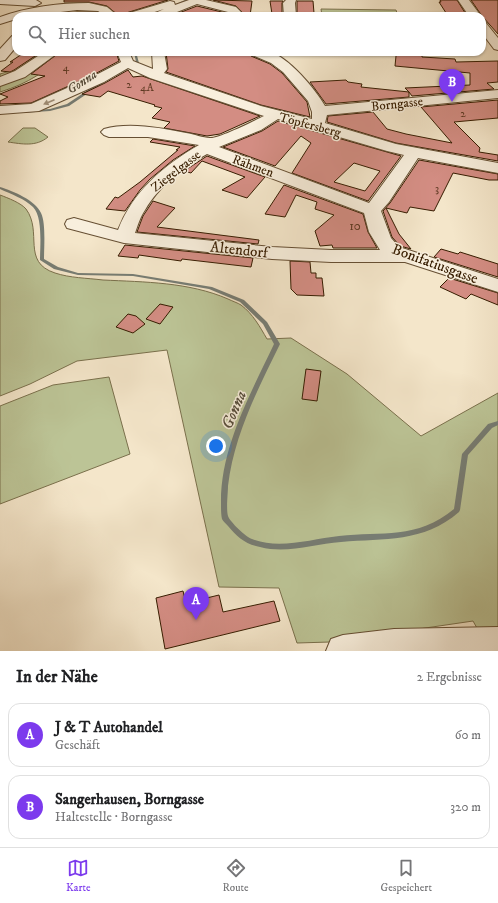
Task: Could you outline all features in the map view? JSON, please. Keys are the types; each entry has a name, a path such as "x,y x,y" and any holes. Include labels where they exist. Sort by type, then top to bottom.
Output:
{"street":[{"path":"144,12 180,0"},
{"path":"290,12 289,3 291,0"},
{"path":"463,0 472,12"},
{"path":"167,12 196,1 232,9 235,12"},
{"path":"0,2 97,8"},
{"path":"20,12 27,3"},
{"path":"50,12 63,7"},
{"path":"2,19 12,16"},
{"path":"486,30 498,46"},
{"path":"0,57 12,44"},
{"path":"0,82 20,74 47,56"},
{"path":"155,75 160,69 158,56"},
{"path":"266,56 277,60 287,67 308,92 318,118"},
{"path":"0,110 34,108 76,90 130,62"},
{"name":"Töpfersberg","path":"130,62 155,75 275,115 318,118 382,146 498,168"},
{"name":"Borngasse","path":"318,118 498,94"},
{"name":"Rähmen","path":"210,146 260,124 275,115"},
{"path":"108,132 126,131 152,133 210,146"},
{"name":"Rähmen","path":"210,146 372,210"},
{"name":"Ziegelgasse","path":"124,237 136,209 146,195 191,156 210,146"},
{"path":"372,210 380,202 413,153"},
{"name":"Bonifatiusgasse","path":"372,210 384,245 392,251 498,286"},
{"name":"Altendorf","path":"74,224 124,237 272,253 331,256 406,256"},
{"path":"343,651 394,645 447,648 498,643"}],"green space":[{"path":"321,9 396,10 397,12 321,12"},
{"path":"36,56 64,56 37,76 20,85 0,92 0,74 10,71"},
{"path":"23,128 35,128 48,137 34,144 8,142"},
{"path":"0,195 18,203 26,209 31,218 33,227 35,254 39,262 45,268 61,275 73,277 150,282 182,286 213,293 237,303 253,317 267,339 291,338 347,374 421,436 498,393 498,651 486,644 473,621 330,642 297,643 279,588 219,587 167,350 77,361 30,384 0,396"},
{"path":"109,377 130,454 0,504 0,406 53,385"}],"building":[{"path":"64,0 168,0 129,12 114,12 107,6 89,2 64,2"},
{"path":"213,0 252,1 251,12 242,12 236,6"},
{"path":"440,0 457,0 464,12 445,12 439,2 441,2"},
{"path":"471,0 498,0 498,34 486,20 486,12 479,12"},
{"path":"270,1 283,1 282,12 272,12"},
{"path":"297,1 313,1 314,12 297,12"},
{"path":"197,6 222,12 181,12"},
{"path":"19,56 35,56 10,72 1,71 13,62 10,62"},
{"path":"55,56 117,56 119,61 93,75 31,103 0,104 0,101 8,97 0,94 45,76 31,74"},
{"path":"166,56 251,56 270,64 282,73 307,102 310,117 261,105 166,72 168,69"},
{"path":"396,56 422,56 455,59 456,62 498,61 498,82 487,83 494,89 412,96 405,88 470,85 470,73 395,66"},
{"path":"128,70 133,77 142,76 260,116 220,134 207,136 164,128 170,122 152,118 162,108 154,106 155,105 108,91 100,97 82,94"},
{"path":"346,80 348,82 362,84 361,87 409,92 409,97 326,104 310,82"},
{"path":"498,100 498,118 454,122 480,148 479,152 498,155 498,161 396,143 327,122 328,116 373,112 387,129 452,143 421,107"},
{"path":"278,121 401,156 368,201 292,173 311,143 301,136 275,166 223,147 262,131","holes":["354,163 380,171 365,191 334,182"]},
{"path":"153,139 195,146 173,160 150,179 125,211 106,209 115,197 118,198 140,182 180,147 150,142"},
{"path":"207,156 265,177 247,198 222,190 245,177 202,161 191,173 184,171"},
{"path":"419,160 498,174 498,180 489,180 453,173 434,211 410,207 407,213 386,208 399,234 411,249 400,246 392,237 383,211"},
{"path":"284,185 363,214 368,232 377,248 333,248 332,245 320,246 315,231 334,215 315,209 317,202 296,195 285,217 265,214"},
{"path":"153,201 175,208 157,227 259,240 258,244 137,232 143,216"},
{"path":"125,245 253,258 251,267 182,259 181,261 139,255 138,258 118,256"},
{"path":"441,249 458,254 460,252 498,264 498,277 434,257"},
{"path":"290,261 310,262 311,273 316,273 316,278 322,278 324,296 297,295 291,289"},
{"path":"449,278 498,293 498,305 471,294 466,299 440,287"},
{"path":"160,304 173,307 160,324 146,319"},
{"path":"128,314 136,316 145,324 133,333 116,327"},
{"path":"306,369 321,371 317,401 302,399"},
{"path":"183,591 186,603 219,595 223,612 274,601 280,621 165,649 156,598"}],"waterway":[{"name":"Gonna","path":"170,7 187,0"},
{"name":"Gonna","path":"115,75 138,62 136,56"},
{"name":"Gonna","path":"21,112 50,110 68,105 101,83"},
{"name":"Gonna","path":"0,188 17,195 36,207 42,221 42,260 56,268 78,274 133,275 210,288 242,301 265,323 277,344 239,428 232,450 224,495 225,518 239,534 249,541 271,546 294,546 340,539 410,534 434,525 457,510 465,454 490,426 498,423"}],"place":[{"name":"Sangerhausen, Borngasse","path":"452,102"},
{"name":"J & T Autohandel","path":"196,620"}]}
